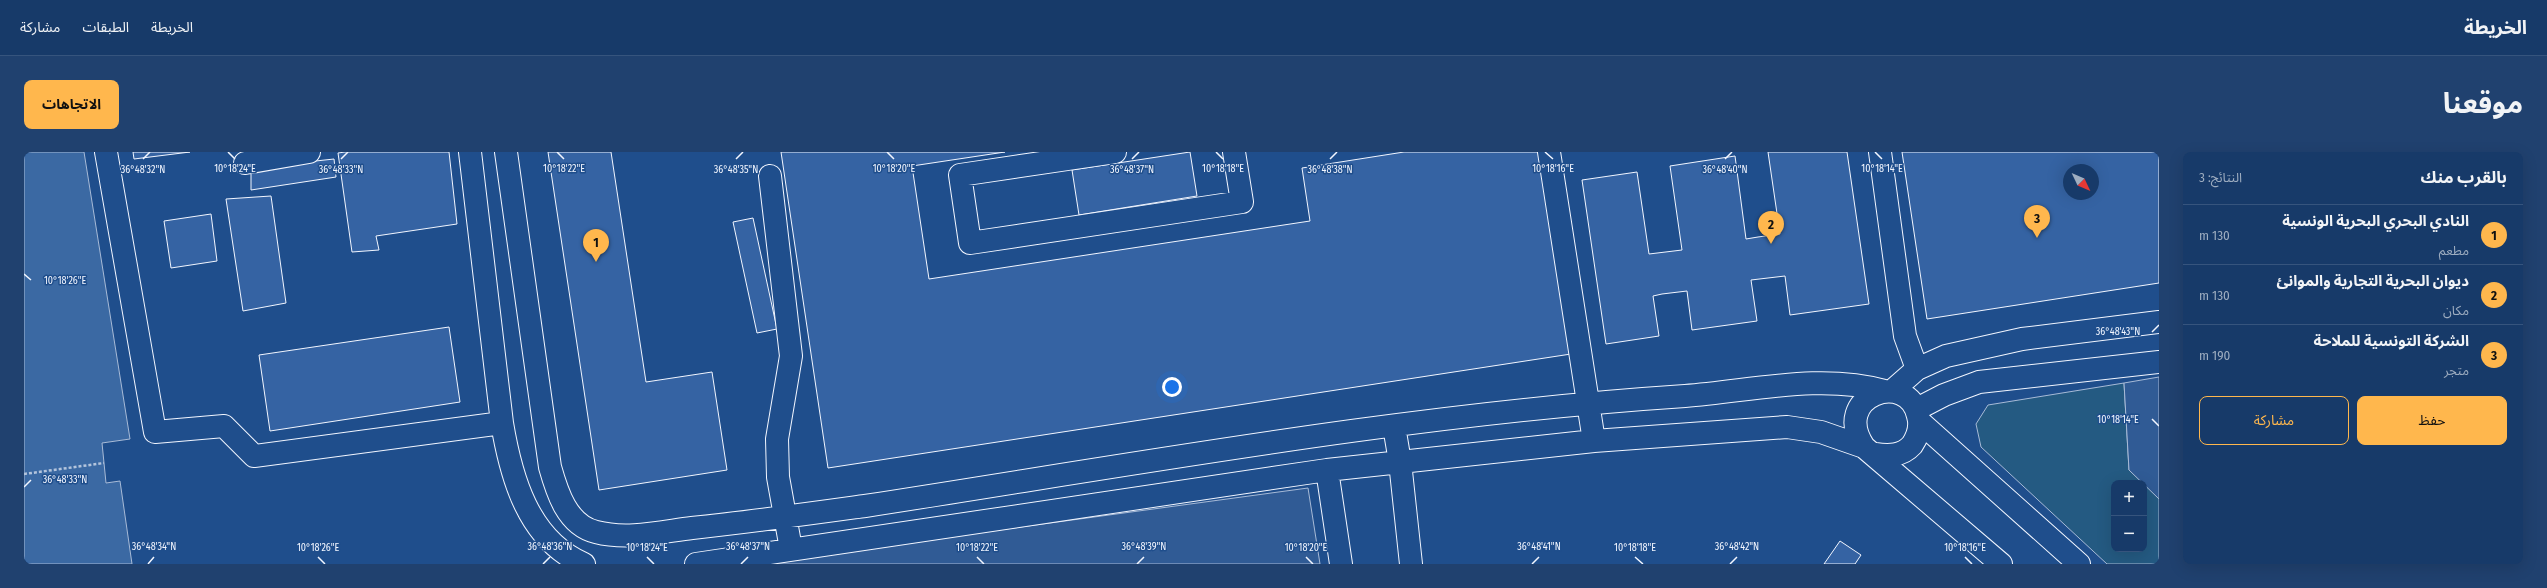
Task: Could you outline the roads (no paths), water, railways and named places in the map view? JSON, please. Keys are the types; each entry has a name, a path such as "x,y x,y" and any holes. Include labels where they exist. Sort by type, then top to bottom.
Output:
{"street":[{"path":"106,152 155,432 224,426 254,456 502,423"},
{"path":"245,163 309,152"},
{"path":"470,152 502,423 508,461 529,513 546,538 575,562 590,531"},
{"path":"506,152 550,467 558,494 571,516 590,531 619,537 786,517 1394,426 1588,402 1685,396 1826,382 1865,385 1907,397 1918,415 2079,564"},
{"path":"1115,152 960,175 970,243 1242,202 1234,152"},
{"path":"1549,152 1594,441"},
{"path":"1880,152 1905,336 1917,369"},
{"path":"770,176 791,356 777,439 778,477 791,550"},
{"path":"2001,564 1870,450 1857,436 1855,424 1857,412 1868,398 1889,391 1917,369 1946,356 2022,339 2159,322"},
{"path":"1918,415 1944,396 1980,382 2159,362"},
{"path":"696,564 1327,470 1594,441 1787,427 1821,432 1888,456 1900,453 1911,445 1918,435 1918,415"},
{"path":"1394,426 1400,462 1411,564"},
{"path":"1327,470 1341,564"}],"place":[{"name":"الشركة التونسية للملاحة","path":"2037,238"},
{"name":"ديوان البحرية التجارية والموانئ","path":"1771,244"},
{"name":"النادي البحري البحرية الونسية","path":"596,262"}]}
